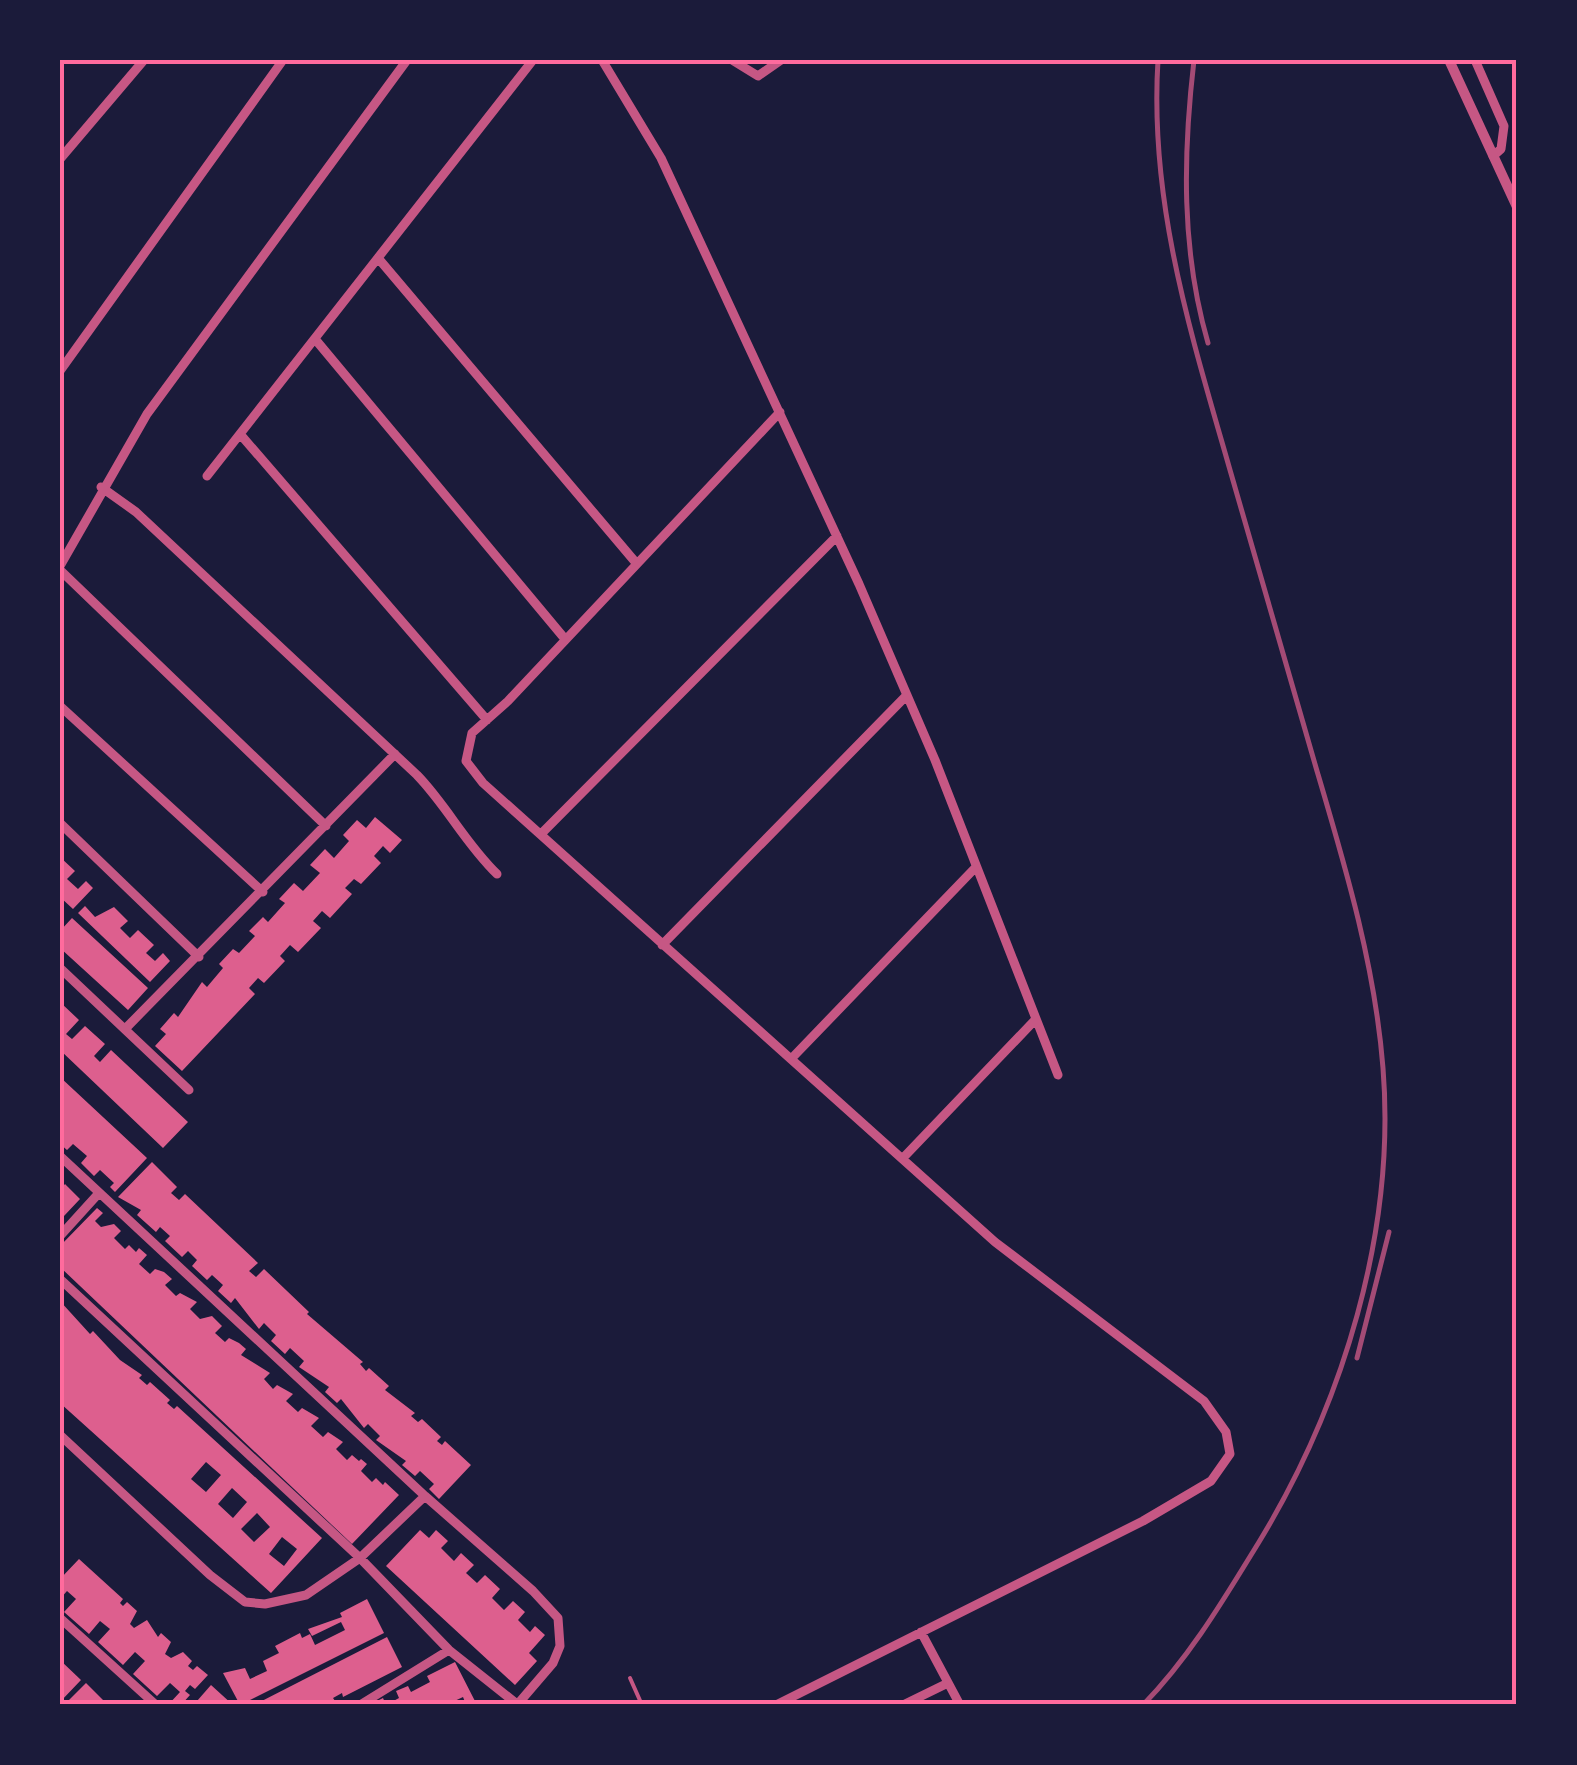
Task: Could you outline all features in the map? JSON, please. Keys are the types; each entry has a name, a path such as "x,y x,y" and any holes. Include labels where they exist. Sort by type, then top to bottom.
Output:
{"street":[{"path":"60,159 144,60"},
{"path":"60,371 283,60"},
{"path":"326,826 60,568 102,487 147,414 407,60"},
{"path":"207,476 533,60"},
{"path":"602,60 661,158 836,536 907,695 1058,1075"},
{"path":"732,60 758,76 782,60"},
{"path":"1449,60 1517,207"},
{"path":"1475,60 1504,126 1501,149 1493,156"},
{"path":"378,258 637,564"},
{"path":"314,339 565,639"},
{"path":"776,1705 1184,1498 1222,1472 1228,1462 1230,1442 1204,1400 1175,1374 995,1242 483,784 466,761 472,734 780,412"},
{"path":"240,434 487,720"},
{"path":"102,487 136,512 395,754 442,802 468,846 497,874"},
{"path":"541,834 836,536"},
{"path":"662,945 907,695"},
{"path":"60,706 263,892"},
{"path":"126,1028 199,958 395,754"},
{"path":"60,823 199,958"},
{"path":"792,1058 974,868"},
{"path":"60,968 189,1090"},
{"path":"903,1158 1036,1020"},
{"path":"60,1156 425,1496 533,1591 558,1618 560,1646 554,1663 517,1705 449,1650 360,1558 60,1278"},
{"path":"60,1236 99,1193"},
{"path":"60,1435 218,1583 244,1602 265,1604 306,1595 360,1558 425,1496"},
{"path":"60,1618 156,1705"},
{"path":"920,1632 960,1705"},
{"path":"360,1705 449,1650"},
{"path":"903,1705 948,1683"}],"lane":[{"path":"630,1678 642,1705"}],"building":[{"path":"375,817 402,840 390,853 383,846 374,856 381,863 361,884 354,879 345,888 352,894 330,918 322,911 313,921 321,928 298,952 290,945 280,956 285,961 264,983 258,978 249,988 255,994 182,1071 155,1046 166,1034 160,1029 174,1013 178,1017 202,982 207,987 223,968 219,964 233,949 239,953 255,936 249,931 263,917 268,922 285,903 279,899 294,883 303,891 320,873 310,865 325,849 334,858 349,841 343,835 357,820 366,828"},
{"path":"60,857 75,871 67,879 78,889 86,881 93,888 73,909 60,897"},
{"path":"85,906 95,917 114,907 128,921 120,928 130,938 138,930 154,945 146,953 155,961 163,953 170,961 150,982 78,913"},
{"path":"72,918 148,988 128,1010 60,948 60,931"},
{"path":"60,1002 79,1020 66,1034 72,1039 85,1026 105,1044 94,1056 100,1062 111,1050 188,1122 163,1148 60,1050"},
{"path":"60,1077 147,1158 115,1192 110,1187 114,1183 100,1170 94,1176 81,1163 87,1156 73,1144 67,1150 60,1144"},
{"path":"152,1162 177,1187 171,1193 179,1200 185,1194 258,1263 249,1271 256,1277 264,1269 307,1314 363,1362 360,1364 366,1371 369,1368 389,1386 385,1390 415,1413 411,1416 418,1422 422,1419 441,1437 437,1441 442,1445 445,1441 471,1465 439,1499 429,1489 434,1484 420,1471 415,1476 402,1465 406,1461 376,1440 380,1436 368,1424 364,1428 341,1399 337,1403 325,1392 329,1387 299,1367 304,1361 290,1348 285,1354 271,1341 276,1335 264,1323 259,1329 235,1298 231,1303 218,1291 223,1285 212,1275 207,1280 192,1266 197,1260 188,1251 182,1257 165,1241 170,1236 160,1227 156,1232 137,1215 141,1210 118,1197"},
{"path":"65,1184 80,1199 64,1216 60,1211 60,1190"},
{"path":"97,1208 103,1213 95,1221 101,1227 114,1224 121,1231 114,1238 125,1249 129,1245 147,1255 139,1264 150,1274 155,1269 172,1279 165,1285 176,1296 180,1293 197,1302 190,1309 200,1319 212,1316 222,1326 215,1333 225,1342 229,1338 246,1349 241,1355 270,1373 264,1379 273,1389 277,1385 293,1394 286,1401 298,1412 302,1408 319,1418 311,1426 323,1437 328,1432 343,1442 336,1449 347,1460 352,1455 361,1459 367,1464 361,1471 372,1482 376,1478 383,1485 385,1482 399,1495 352,1544 60,1267 60,1246"},
{"path":"60,1301 90,1334 93,1331 120,1360 142,1375 139,1378 147,1385 150,1382 170,1400 167,1403 174,1409 177,1406 322,1538 271,1593 60,1403","holes":["206,1462 221,1475 206,1492 191,1479","232,1488 247,1502 233,1518 218,1504","257,1513 270,1527 254,1542 241,1529","282,1537 297,1549 284,1566 269,1554"]},
{"path":"420,1530 429,1538 436,1530 448,1541 441,1548 454,1561 461,1553 474,1565 466,1573 477,1583 485,1575 500,1589 492,1598 504,1610 513,1601 525,1612 518,1620 530,1632 535,1626 545,1635 529,1653 537,1661 515,1685 386,1566"},
{"path":"79,1559 123,1599 123,1606 127,1602 137,1611 130,1624 134,1628 147,1620 158,1637 161,1633 171,1642 165,1654 171,1658 183,1652 192,1661 188,1666 193,1670 197,1666 208,1675 195,1689 190,1685 185,1691 190,1695 181,1705 168,1705 180,1692 170,1683 157,1696 133,1674 145,1661 135,1652 123,1665 98,1642 110,1629 100,1621 89,1634 64,1612 76,1599 67,1591 60,1599 60,1579"},
{"path":"367,1599 384,1633 240,1705 223,1673 245,1668 250,1679 267,1671 263,1661 279,1653 275,1646 300,1633 302,1638 310,1634 315,1645 345,1630 341,1622 312,1636 308,1629 342,1617 340,1613"},
{"path":"387,1637 402,1667 343,1697 342,1693 333,1698 335,1701 254,1705"},
{"path":"60,1660 81,1680 60,1702"},
{"path":"455,1662 477,1705 460,1705 465,1702 463,1697 446,1705 386,1705 399,1698 396,1691 408,1686 411,1692 430,1682 427,1676"},
{"path":"86,1683 108,1705 67,1702"},
{"path":"211,1685 233,1705 202,1705 197,1701"}],"railway":[{"path":"1143,1705 1176,1667 1219,1606 1289,1489 1316,1433 1339,1374 1372,1253 1385,1130 1379,1030 1358,918 1201,369 1176,268 1160,165 1158,60"},
{"path":"1194,60 1187,202 1193,273 1208,343"},
{"path":"1357,1358 1389,1232"}]}
